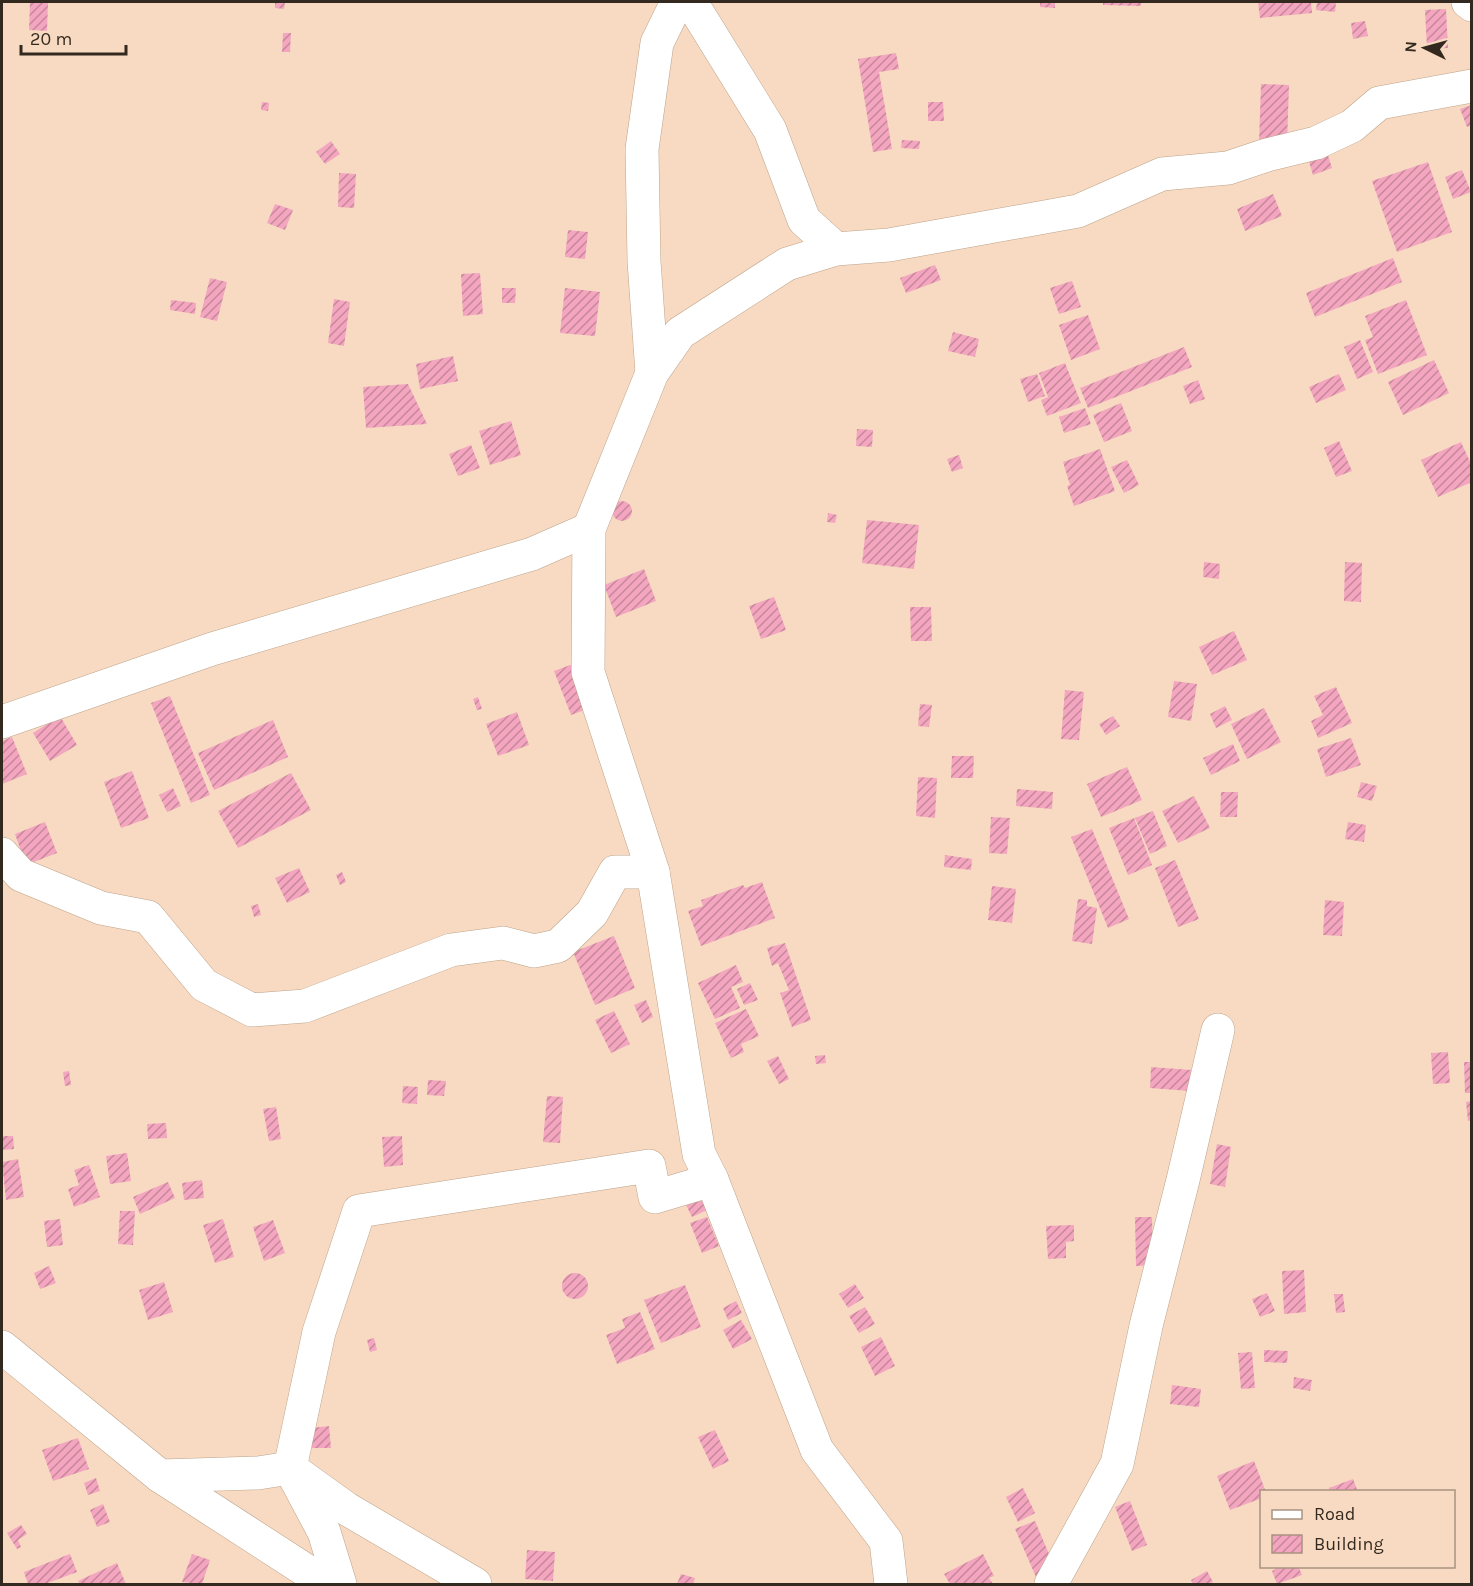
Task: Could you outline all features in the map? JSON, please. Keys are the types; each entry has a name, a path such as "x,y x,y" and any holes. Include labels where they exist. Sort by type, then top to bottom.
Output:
{"street":[{"path":"652,373 644,261 642,149 657,43 677,2"},
{"path":"691,2 770,130 804,220 836,249"},
{"path":"891,1584 886,1540 817,1450 712,1180 699,1154 653,872 588,672 589,529 652,373 680,333 787,264 836,249 888,245 1078,211 1162,174 1228,168 1267,155 1316,143 1352,126 1379,104 1472,86"},
{"path":"2,722 212,649 532,554 589,529"},
{"path":"2,871 21,875 101,908 148,917 204,985 252,1010 305,1006 451,950 503,943 534,951 558,946 592,913 615,872 653,872"},
{"path":"1051,1584 1117,1464 1146,1326 1184,1180 1218,1030"},
{"path":"340,1584 324,1532 290,1468 319,1332 359,1211 649,1166 655,1197 712,1180"},
{"path":"2,1347 160,1476 313,1575 321,1584"},
{"path":"160,1476 258,1473 290,1468 347,1509 475,1584"}],"building":[{"path":"30,2 48,3 47,31 29,30"},
{"path":"275,2 285,2 284,9 275,8"},
{"path":"1040,2 1055,2 1055,8 1040,7"},
{"path":"1103,2 1141,2 1141,6 1103,5"},
{"path":"1258,2 1311,2 1312,13 1260,18"},
{"path":"1317,2 1336,2 1335,12 1316,10"},
{"path":"1446,9 1448,48 1427,49 1425,10"},
{"path":"1365,21 1368,36 1353,39 1351,23"},
{"path":"283,33 291,33 290,52 282,52"},
{"path":"896,53 899,69 879,72 892,149 873,152 858,59"},
{"path":"1261,84 1289,85 1287,144 1259,143"},
{"path":"262,102 269,103 268,111 261,110"},
{"path":"928,102 943,102 944,121 928,121"},
{"path":"1472,105 1472,125 1467,127 1460,109"},
{"path":"902,140 920,141 919,149 901,148"},
{"path":"331,141 340,154 325,164 316,152"},
{"path":"1326,149 1332,168 1313,175 1307,155"},
{"path":"1428,162 1452,232 1397,252 1372,181"},
{"path":"1462,170 1471,192 1453,199 1445,177"},
{"path":"339,173 356,174 354,208 338,207"},
{"path":"1273,194 1282,216 1245,231 1237,209"},
{"path":"275,204 293,210 285,230 267,223"},
{"path":"568,230 588,232 585,259 565,257"},
{"path":"1393,258 1402,282 1315,317 1306,293"},
{"path":"935,265 941,280 906,293 900,278"},
{"path":"480,273 483,314 463,316 461,274"},
{"path":"210,278 227,282 217,321 200,317"},
{"path":"1072,281 1081,307 1059,314 1050,288"},
{"path":"502,288 516,288 515,303 502,303"},
{"path":"565,288 600,292 595,336 560,333"},
{"path":"334,299 350,302 344,346 328,343"},
{"path":"171,300 196,303 195,314 170,310"},
{"path":"1406,300 1427,355 1378,374 1365,340 1373,337 1365,316"},
{"path":"1088,315 1100,349 1071,360 1059,325"},
{"path":"953,332 979,339 975,357 948,351"},
{"path":"1360,340 1373,372 1357,379 1344,347"},
{"path":"1184,347 1192,367 1088,408 1080,388"},
{"path":"453,356 458,381 420,389 416,364"},
{"path":"1434,360 1449,393 1403,415 1388,382"},
{"path":"1065,363 1081,403 1047,416 1041,400 1048,397 1039,373"},
{"path":"1037,374 1045,396 1028,402 1020,379"},
{"path":"1339,374 1346,390 1316,403 1309,387"},
{"path":"1198,380 1205,399 1190,404 1183,386"},
{"path":"408,384 427,424 366,428 363,387"},
{"path":"1121,403 1132,431 1104,442 1093,415"},
{"path":"1085,408 1091,424 1064,433 1059,417"},
{"path":"511,421 521,455 490,465 479,431"},
{"path":"857,429 873,430 872,447 856,446"},
{"path":"1339,441 1352,471 1336,477 1324,448"},
{"path":"1461,442 1472,466 1472,482 1438,497 1421,460"},
{"path":"471,445 480,468 458,476 449,454"},
{"path":"1100,449 1115,491 1074,506 1067,486 1070,485 1063,462"},
{"path":"959,455 963,468 952,472 947,459"},
{"path":"1127,460 1139,485 1124,493 1111,467"},
{"path":"618,501 626,501 632,507 632,515 626,521 618,521 612,515 612,507"},
{"path":"828,513 837,515 835,523 827,522"},
{"path":"867,520 919,525 914,569 862,563"},
{"path":"1204,562 1220,564 1219,579 1203,577"},
{"path":"1345,562 1362,563 1361,602 1344,601"},
{"path":"644,569 656,601 616,617 604,585"},
{"path":"774,597 786,630 761,639 749,606"},
{"path":"910,607 931,607 932,641 911,641"},
{"path":"1234,631 1247,660 1212,675 1199,647"},
{"path":"573,664 590,708 571,715 554,671"},
{"path":"1174,681 1197,684 1191,721 1168,717"},
{"path":"1336,687 1352,723 1318,738 1311,721 1323,715 1314,696"},
{"path":"1065,690 1084,692 1079,740 1061,739"},
{"path":"170,696 210,795 191,803 151,703"},
{"path":"478,697 482,709 477,710 473,699"},
{"path":"920,704 932,705 929,727 918,726"},
{"path":"1225,706 1232,720 1216,728 1210,714"},
{"path":"1264,708 1281,742 1247,759 1231,724"},
{"path":"517,712 529,745 498,756 486,724"},
{"path":"60,716 77,745 50,761 33,733"},
{"path":"1113,716 1120,726 1106,735 1099,724"},
{"path":"273,720 288,757 214,790 198,753"},
{"path":"12,737 27,774 2,784 2,741"},
{"path":"1351,738 1361,765 1326,777 1317,749"},
{"path":"1233,744 1240,761 1211,775 1203,758"},
{"path":"952,756 974,756 973,778 951,778"},
{"path":"1127,767 1142,800 1101,817 1087,784"},
{"path":"132,771 149,818 121,828 104,782"},
{"path":"291,773 311,810 238,848 218,811"},
{"path":"918,777 937,778 935,818 916,816"},
{"path":"1361,782 1377,786 1372,801 1357,797"},
{"path":"173,788 181,806 167,812 159,795"},
{"path":"1017,789 1053,792 1052,809 1016,806"},
{"path":"1221,792 1238,792 1237,817 1220,817"},
{"path":"1194,796 1210,828 1178,843 1162,811"},
{"path":"1153,811 1167,846 1150,854 1135,818"},
{"path":"991,817 1010,818 1007,854 989,853"},
{"path":"1134,818 1152,865 1128,875 1109,828"},
{"path":"45,822 57,853 26,865 15,834"},
{"path":"1348,822 1366,825 1364,842 1345,839"},
{"path":"1092,829 1129,919 1108,928 1071,837"},
{"path":"945,855 972,859 971,870 944,867"},
{"path":"1175,860 1199,919 1178,927 1155,868"},
{"path":"299,868 310,892 287,903 275,878"},
{"path":"342,872 346,882 340,885 336,875"},
{"path":"762,882 775,918 701,946 688,911 703,906 701,900 743,885 745,888"},
{"path":"992,886 1016,889 1012,923 988,920"},
{"path":"1078,899 1087,900 1087,906 1097,908 1092,944 1072,941"},
{"path":"1325,900 1344,902 1342,936 1323,935"},
{"path":"258,904 261,915 254,917 251,906"},
{"path":"614,936 635,988 595,1005 573,952"},
{"path":"785,943 811,1020 792,1027 780,993 789,990 778,963 772,966 767,948"},
{"path":"736,965 743,982 731,987 740,1008 715,1019 698,983"},
{"path":"750,983 758,1000 744,1005 737,989"},
{"path":"646,1000 653,1017 642,1023 634,1005"},
{"path":"746,1009 759,1036 741,1044 744,1052 731,1058 715,1023"},
{"path":"614,1011 630,1044 611,1053 595,1020"},
{"path":"1448,1052 1450,1083 1433,1084 1431,1053"},
{"path":"825,1055 826,1063 816,1064 815,1056"},
{"path":"778,1056 789,1079 779,1084 767,1061"},
{"path":"1464,1062 1472,1062 1472,1093 1465,1093"},
{"path":"1151,1067 1191,1070 1190,1091 1150,1088"},
{"path":"69,1071 71,1085 65,1086 63,1072"},
{"path":"428,1080 446,1081 444,1096 427,1095"},
{"path":"403,1086 418,1087 417,1104 402,1103"},
{"path":"547,1096 563,1097 560,1143 543,1142"},
{"path":"1472,1101 1472,1120 1468,1121 1466,1102"},
{"path":"276,1107 281,1139 269,1141 263,1109"},
{"path":"166,1123 167,1138 148,1139 147,1124"},
{"path":"2,1136 13,1136 14,1149 2,1150"},
{"path":"402,1136 403,1165 384,1167 382,1137"},
{"path":"1217,1144 1231,1147 1225,1187 1210,1184"},
{"path":"127,1153 131,1181 110,1184 106,1156"},
{"path":"18,1159 24,1197 6,1200 2,1162"},
{"path":"89,1165 100,1197 74,1207 68,1189 79,1185 74,1170"},
{"path":"202,1180 204,1198 184,1200 182,1183"},
{"path":"168,1182 175,1198 140,1214 133,1197"},
{"path":"700,1195 707,1210 692,1217 685,1203"},
{"path":"120,1211 135,1211 133,1245 118,1244"},
{"path":"707,1217 719,1246 702,1253 690,1223"},
{"path":"1135,1217 1152,1217 1153,1265 1136,1266"},
{"path":"60,1219 63,1245 47,1247 44,1221"},
{"path":"223,1219 234,1257 215,1263 203,1225"},
{"path":"273,1220 285,1253 264,1261 253,1227"},
{"path":"1074,1225 1074,1241 1066,1242 1066,1258 1048,1259 1046,1226"},
{"path":"49,1266 56,1283 40,1289 34,1273"},
{"path":"1304,1270 1306,1312 1284,1314 1282,1271"},
{"path":"575,1273 584,1277 588,1286 584,1295 575,1299 566,1295 562,1286 566,1277"},
{"path":"164,1282 173,1312 148,1320 139,1290"},
{"path":"855,1284 864,1298 848,1308 839,1294"},
{"path":"685,1285 701,1327 661,1343 644,1300"},
{"path":"1267,1293 1275,1311 1260,1317 1252,1299"},
{"path":"1334,1294 1343,1294 1345,1312 1336,1313"},
{"path":"736,1301 742,1313 728,1320 723,1308"},
{"path":"865,1307 875,1324 859,1333 849,1316"},
{"path":"640,1312 655,1349 617,1364 606,1335 625,1328 622,1319"},
{"path":"741,1320 752,1339 733,1349 723,1330"},
{"path":"881,1337 895,1366 875,1376 861,1347"},
{"path":"374,1338 377,1350 370,1352 367,1340"},
{"path":"1264,1350 1288,1351 1287,1363 1264,1362"},
{"path":"1252,1352 1255,1388 1241,1389 1238,1353"},
{"path":"1294,1377 1312,1380 1310,1391 1293,1388"},
{"path":"1172,1385 1201,1389 1199,1407 1170,1404"},
{"path":"329,1426 331,1448 312,1448 311,1428"},
{"path":"715,1430 729,1461 713,1469 698,1437"},
{"path":"78,1438 89,1469 53,1481 42,1450"},
{"path":"1254,1461 1265,1490 1260,1490 1260,1499 1230,1510 1217,1476"},
{"path":"96,1478 100,1491 88,1495 84,1483"},
{"path":"1353,1479 1357,1490 1330,1490 1329,1488"},
{"path":"1023,1488 1035,1513 1018,1522 1006,1497"},
{"path":"1130,1501 1147,1545 1132,1551 1115,1507"},
{"path":"103,1504 110,1522 97,1527 90,1510"},
{"path":"1035,1521 1055,1568 1036,1577 1015,1529"},
{"path":"21,1525 27,1534 18,1540 21,1547 17,1549 7,1533"},
{"path":"527,1550 555,1552 553,1581 525,1579"},
{"path":"70,1554 77,1572 45,1584 28,1584 24,1572"},
{"path":"192,1554 210,1560 202,1584 182,1582"},
{"path":"983,1554 994,1576 989,1578 993,1584 950,1584 944,1574"},
{"path":"117,1563 126,1584 80,1584 78,1581"},
{"path":"1299,1568 1302,1575 1277,1584 1272,1571"},
{"path":"1207,1571 1213,1582 1193,1584 1191,1580"},
{"path":"681,1574 695,1578 693,1584 677,1584"}]}
